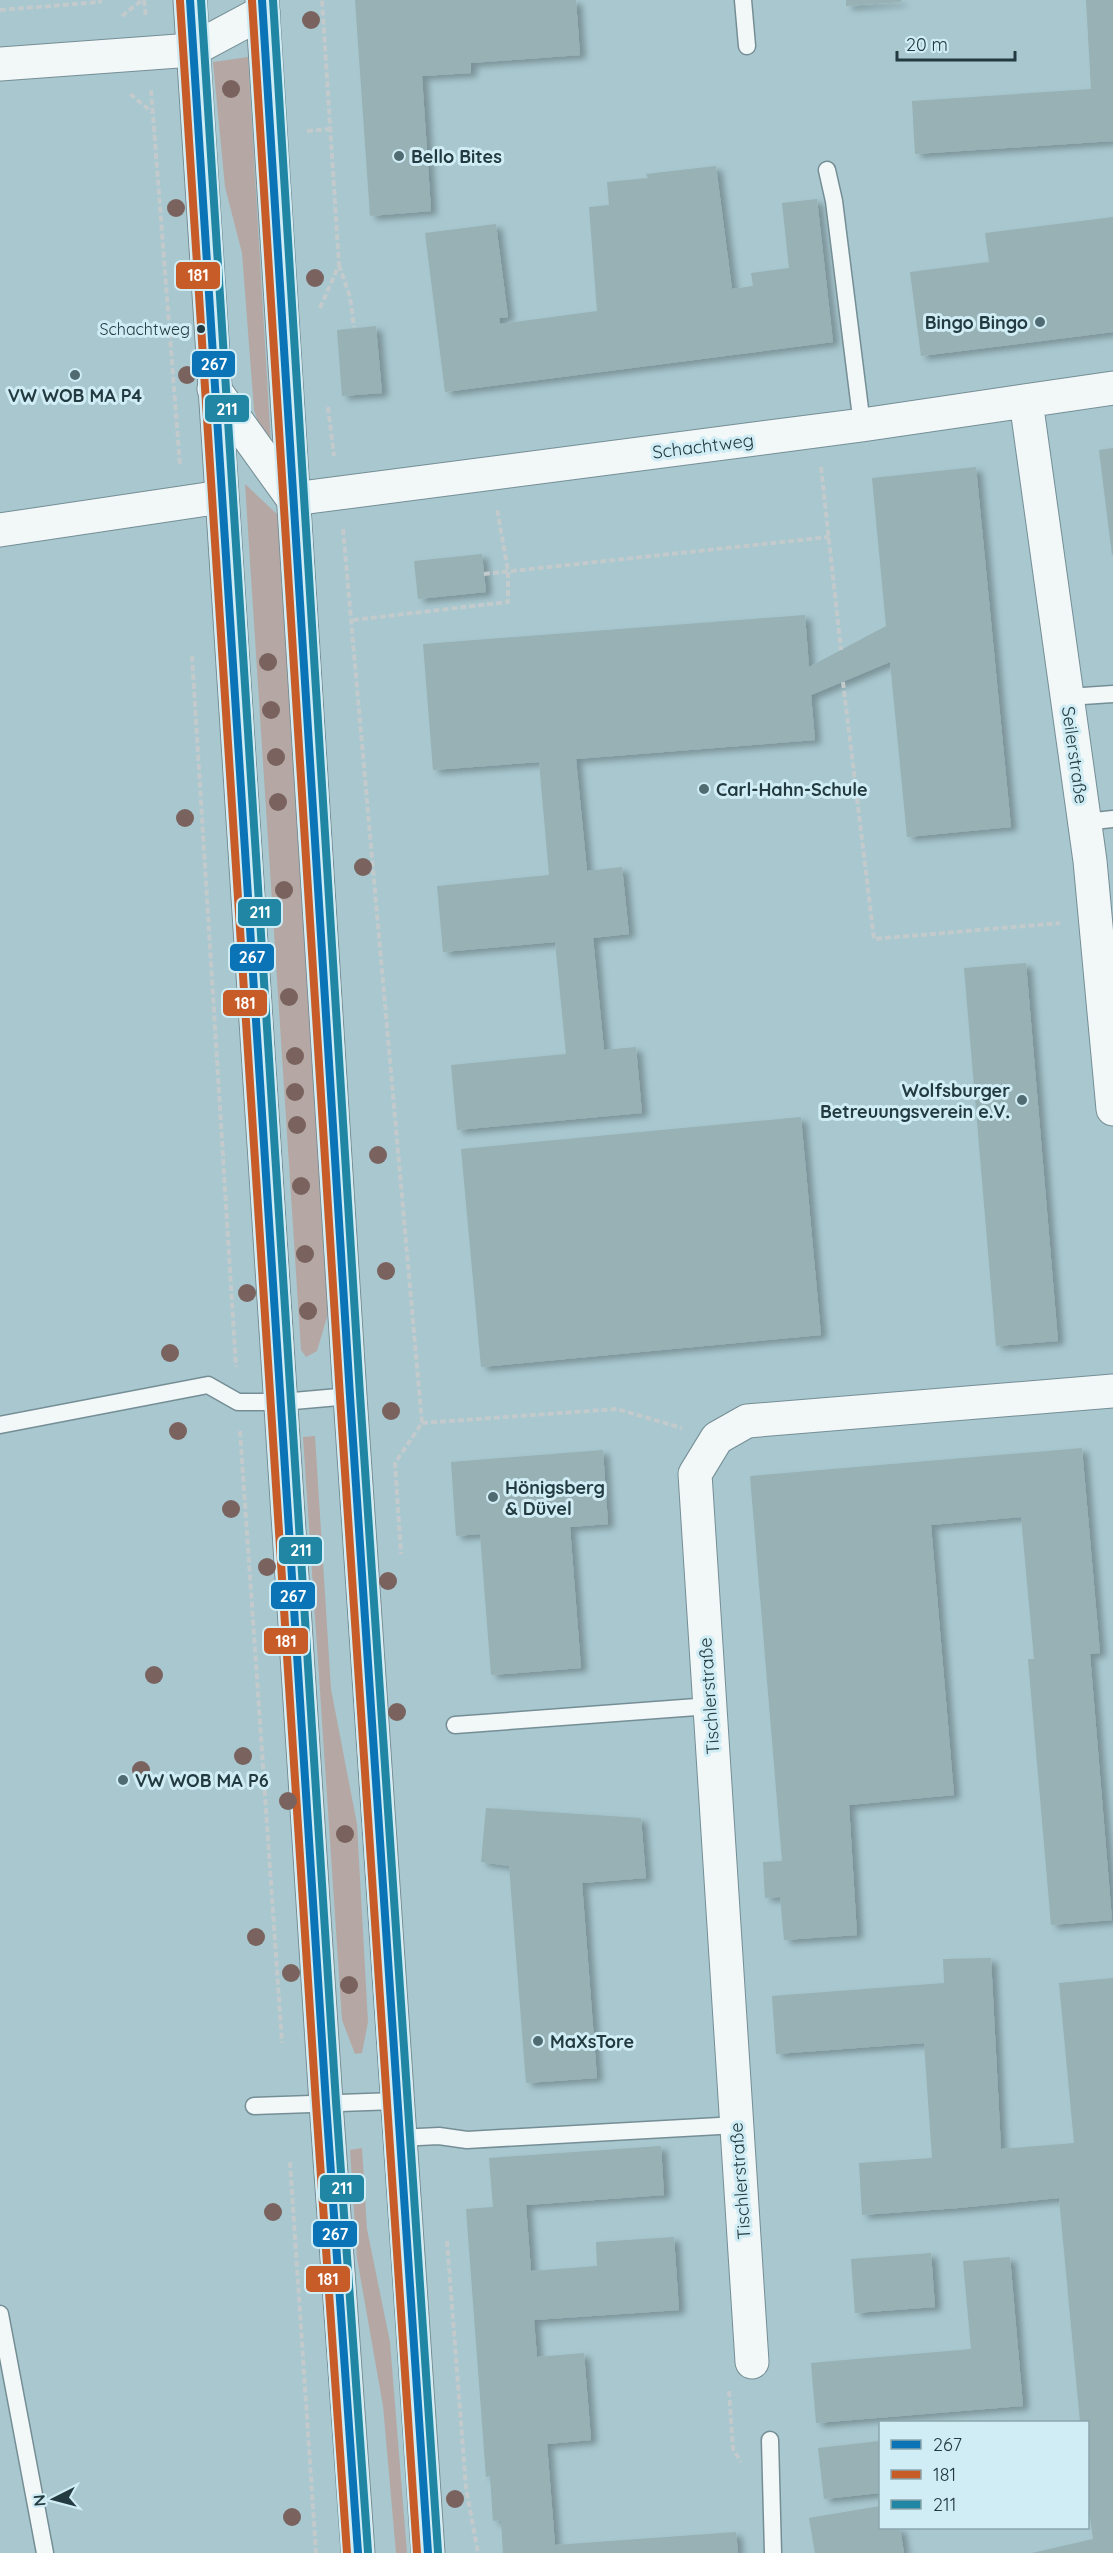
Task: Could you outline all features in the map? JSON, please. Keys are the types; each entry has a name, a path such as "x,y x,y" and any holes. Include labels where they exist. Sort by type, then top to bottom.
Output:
{"main road":[{"path":"190,0 326,2103 358,2553"},
{"path":"263,6 350,1396 428,2553"}],"street":[{"path":"0,64 192,50 263,6"},
{"name":"Schachtweg","path":"293,499 862,425 1113,388"},
{"path":"214,389 293,499"},
{"name":"Seilerstraße","path":"1026,401 1068,697 1099,821 1096,920 1113,1109"},
{"path":"0,530 221,497"},
{"name":"Tischlerstraße","path":"740,2372 737,2125 695,1474 717,1438 747,1421 1113,1391"}],"lane":[{"path":"743,0 747,46"},
{"path":"827,170 834,201 862,425"},
{"path":"1068,697 1113,694"},
{"path":"0,1425 208,1385 238,1402 282,1402 350,1396"},
{"path":"455,1725 710,1706"},
{"path":"254,2106 396,2101"},
{"path":"399,2138 439,2136 467,2140 737,2125"},
{"path":"0,2314 45,2553"},
{"path":"770,2440 773,2553"}],"path":[{"path":"36,0 36,7"},
{"path":"0,10 69,2 100,2 100,0"},
{"path":"322,0 339,265 350,297 354,327"},
{"path":"148,54 183,501"},
{"path":"316,315 339,265"},
{"path":"327,398 352,620 422,1423 395,1463 401,1558"},
{"path":"817,431 841,650"},
{"path":"352,620 508,602 507,572 490,473"},
{"path":"484,574 829,537"},
{"path":"192,655 238,1402 282,2046"},
{"path":"843,682 874,939 1096,920"},
{"path":"422,1423 617,1409 717,1438"},
{"path":"286,2105 316,2553"},
{"path":"446,2230 466,2488 478,2553"},
{"path":"740,2372 734,2449 744,2467"}],"shaded area":[{"path":"248,57 271,445 260,428 254,410 242,253 225,187 213,62"},
{"path":"245,484 279,516 330,1307 317,1351 306,1357 301,1350"},
{"path":"315,1436 331,1689 357,1824 368,2022 362,2053 355,2054 342,2020 303,1437"},
{"path":"362,2148 367,2229 390,2342 407,2553 396,2553 383,2406 357,2258 350,2150"}],"building":[{"path":"355,0 576,0 580,55 471,63 471,73 422,76 431,211 370,216"},
{"path":"846,0 901,0 901,2 846,6"},
{"path":"1086,0 1113,0 1113,141 915,154 912,101 1091,89"},
{"path":"716,166 732,289 753,286 751,273 789,268 782,203 817,199 833,342 445,392 425,233 496,224 508,317 499,318 500,324 597,311 589,207 609,205 607,182 648,178 646,174"},
{"path":"1113,217 1113,332 921,356 910,272 989,262 985,233"},
{"path":"376,326 382,393 342,396 337,330"},
{"path":"1113,448 1113,555 1112,555 1099,450"},
{"path":"976,467 1011,827 907,837 890,662 811,695 815,740 576,759 587,871 622,867 629,934 593,938 604,1050 636,1047 642,1113 457,1130 451,1065 566,1054 555,942 443,952 437,886 549,875 539,762 433,770 423,644 805,615 809,667 886,626 872,478"},
{"path":"482,554 486,592 418,599 414,561"},
{"path":"1026,963 1058,1341 996,1346 964,968"},
{"path":"801,1117 821,1335 481,1367 461,1149"},
{"path":"1082,1448 1100,1653 1090,1654 1112,1920 1051,1925 1028,1659 1034,1659 1021,1517 931,1525 954,1795 849,1805 857,1935 784,1940 780,1897 765,1898 763,1862 782,1861 750,1476"},
{"path":"603,1450 608,1524 570,1527 581,1668 491,1675 480,1534 456,1536 451,1462"},
{"path":"486,1808 641,1818 646,1878 582,1883 597,2078 526,2083 509,1866 481,1862"},
{"path":"991,1958 1001,2149 1074,2143 1059,1983 1113,1978 1113,2553 1032,2553 1093,2539 1089,2510 1089,2421 1080,2421 1059,2198 862,2215 859,2163 932,2158 924,2043 776,2054 772,1996 944,1983 943,1959"},
{"path":"661,2146 664,2195 526,2205 531,2271 597,2266 596,2242 674,2237 679,2310 534,2320 537,2357 584,2353 591,2440 547,2444 555,2545 736,2532 738,2553 503,2553 501,2520 493,2521 490,2476 486,2477 466,2209 493,2207 489,2158"},
{"path":"931,2253 935,2307 855,2313 851,2259"},
{"path":"1010,2257 1023,2406 816,2423 811,2363 971,2349 963,2261"},
{"path":"879,2441 879,2493 824,2499 818,2448"},
{"path":"879,2506 879,2529 900,2529 904,2553 815,2553 809,2518"}],"transit line":[{"name":"267","path":"190,0 326,2103 358,2553"},
{"name":"211","path":"201,0 336,2102 368,2552"},
{"name":"267","path":"262,0 350,1396 428,2553"},
{"name":"211","path":"273,0 360,1395 438,2552"},
{"name":"181","path":"180,1 347,2553"},
{"name":"181","path":"252,1 340,1397 417,2553"}],"place":[{"name":"Bello Bites","path":"399,156"},
{"name":"Bingo Bingo","path":"1040,322"},
{"name":"Schachtweg","path":"201,329"},
{"name":"VW WOB MA P4","path":"75,375"},
{"name":"Carl-Hahn-Schule","path":"704,789"},
{"name":"Wolfsburger Betreuungsverein e.V.","path":"1022,1100"},
{"name":"Hönigsberg & Düvel","path":"493,1497"},
{"name":"VW WOB MA P6","path":"123,1780"},
{"name":"MaXsTore","path":"538,2041"}]}
